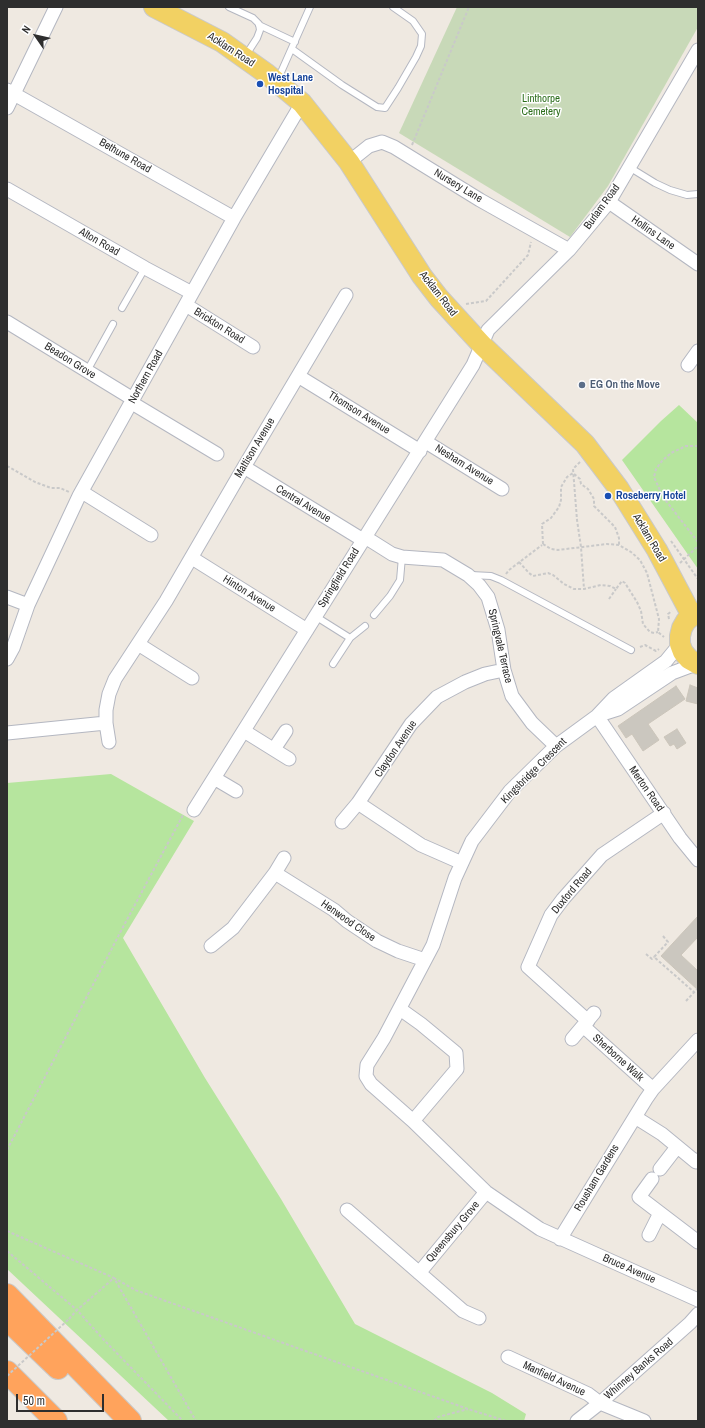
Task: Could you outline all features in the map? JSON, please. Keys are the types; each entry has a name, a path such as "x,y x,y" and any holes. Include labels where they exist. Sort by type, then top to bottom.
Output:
{"highway":[{"path":"7,1295 130,1421"},
{"path":"7,1307 44,1353"},
{"path":"7,1319 113,1421"},
{"path":"7,1372 56,1421"}],"main road":[{"name":"Acklam Road","path":"154,7 222,42 277,82 302,103 349,162 426,282 454,317 590,451 619,489 668,572 695,614 686,621 680,636 669,644"},
{"path":"669,644 683,652 689,659 697,664"}],"street":[{"path":"7,108 11,92 56,7"},
{"name":"Burlam Road","path":"482,345 488,330 569,250 609,202 698,50"},
{"name":"Bethune Road","path":"11,92 234,218"},
{"name":"Northern Road","path":"7,659 13,648 28,606 80,494 234,218 302,103"},
{"name":"Nursery Lane","path":"349,162 369,146 382,142 394,147 569,250"},
{"name":"Alton Road","path":"7,189 145,268 189,299"},
{"name":"Hollins Lane","path":"609,202 698,264"},
{"name":"Mattison Avenue","path":"109,742 106,723 106,710 115,679 192,558 346,295"},
{"name":"Brickton Road","path":"189,299 253,347"},
{"name":"Beadon Grove","path":"7,322 133,401"},
{"name":"Springfield Road","path":"194,810 423,446 473,365 482,345"},
{"path":"688,365 698,351"},
{"name":"Thomson Avenue","path":"298,376 423,446"},
{"path":"133,401 217,454"},
{"name":"Nesham Avenue","path":"423,446 502,489"},
{"name":"Central Avenue","path":"244,467 392,554 407,557"},
{"path":"80,494 151,535"},
{"name":"Springvale Terrace","path":"407,557 443,560 468,575 488,597 498,630 504,670 512,696 532,723 556,746"},
{"name":"Hinton Avenue","path":"192,558 307,630"},
{"path":"7,597 28,606"},
{"path":"138,644 192,678"},
{"name":"Kingsbridge Crescent","path":"413,1121 372,1084 366,1076 367,1065 414,984 433,945 455,878 472,842 510,791 556,746 597,716 614,698 666,661 669,644"},
{"name":"Kingsbridge Crescent","path":"597,716 618,709 672,673 697,664"},
{"name":"Claydon Avenue","path":"342,822 358,803 410,724 437,697 465,682 485,674 504,670"},
{"name":"Merton Road","path":"597,716 680,838 698,860"},
{"path":"7,733 106,723"},
{"path":"244,731 289,759"},
{"path":"274,750 286,731"},
{"path":"214,778 236,791"},
{"path":"358,803 421,845 462,863"},
{"name":"Duxford Road","path":"589,1020 528,967 551,915 563,899 602,855 664,813"},
{"path":"211,946 233,928 275,873 284,858"},
{"name":"Henwood Close","path":"275,873 334,910 347,921 377,941 398,951 425,960"},
{"path":"400,1009 456,1053 456,1068 413,1121"},
{"path":"572,1039 589,1020"},
{"name":"Sherborne Walk","path":"589,1020 653,1089"},
{"name":"Rousham Gardens","path":"560,1239 653,1089 696,1046"},
{"path":"635,1118 662,1134 696,1162 698,1160"},
{"name":"Bruce Avenue","path":"413,1121 486,1192 540,1229 698,1300"},
{"path":"677,1147 639,1197 698,1242"},
{"name":"Queensbury Grove","path":"419,1273 486,1192"},
{"name":"Queensbury Grove","path":"347,1210 463,1311 479,1318"},
{"path":"649,1235 660,1213"},
{"name":"Whinney Banks Road","path":"577,1421 600,1403 690,1323 698,1314"},
{"name":"Manfield Avenue","path":"508,1357 588,1394 600,1403 644,1421"}],"lane":[{"path":"229,7 253,18 259,25 295,42"},
{"path":"277,82 310,7"},
{"path":"292,49 342,85 377,107 384,108 398,88 421,46 422,34 413,21 393,7"},
{"path":"244,58 257,38 260,30 259,25"},
{"path":"629,168 670,190 687,195 698,194"},
{"path":"122,308 145,268"},
{"path":"87,371 113,324"},
{"path":"374,615 390,596 400,580 407,557"},
{"path":"468,575 491,576 501,580 632,650"},
{"path":"315,616 350,638"},
{"path":"333,664 350,638 365,626"}],"path":[{"path":"408,156 470,7"},
{"path":"466,304 486,301 528,255 531,242 517,220"},
{"path":"698,446 686,446 672,453 662,461 656,469 654,477 663,497 698,542"},
{"path":"584,589 573,469 590,451"},
{"path":"7,466 35,482 51,488 60,488 80,494"},
{"path":"543,544 542,524 550,518 559,507 561,500 561,487 567,477 573,473"},
{"path":"573,473 580,479 581,484 588,489 594,499 594,506 615,527 619,538 619,546"},
{"path":"543,544 551,549 607,544 619,546 631,552 640,560 648,573 659,619 658,632 669,644 656,650 645,645 632,650"},
{"path":"501,580 509,570 543,544"},
{"path":"668,572 698,546"},
{"path":"519,562 529,573 534,576 548,573 574,589 584,589 601,585 610,586 616,589"},
{"path":"610,599 622,581 625,583 641,611 643,624 650,632 658,632"},
{"path":"7,1150 185,811 194,810"},
{"path":"654,957 668,942 663,936"},
{"path":"646,954 652,959 654,957 694,992"},
{"path":"686,1001 698,988"},
{"path":"7,1231 114,1278 135,1290 468,1409 506,1421"},
{"path":"7,1251 77,1310 183,1421"},
{"path":"7,1376 77,1310 114,1278"},
{"path":"114,1278 196,1421"},
{"path":"434,1421 438,1417 468,1409"}],"green space":[{"name":"Linthorpe Cemetery","path":"457,7 698,7 698,27 608,186 570,237 399,133"},
{"path":"679,405 698,423 698,569 622,460"},
{"path":"111,774 194,821 123,938 205,1078 281,1199 355,1324 492,1393 526,1414 524,1421 169,1421 7,1269 7,783"}],"building":[{"path":"690,685 698,688 698,704 686,701"},
{"path":"676,686 685,699 648,724 659,740 643,751 632,734 626,738 618,726"},
{"path":"677,729 686,743 677,749 674,744 670,746 664,737"},
{"path":"698,916 698,937 681,955 698,971 698,990 661,956"}],"place":[{"name":"West Lane Hospital","path":"260,84"},
{"name":"EG On the Move","path":"582,385"},
{"name":"Roseberry Hotel","path":"608,496"}]}
